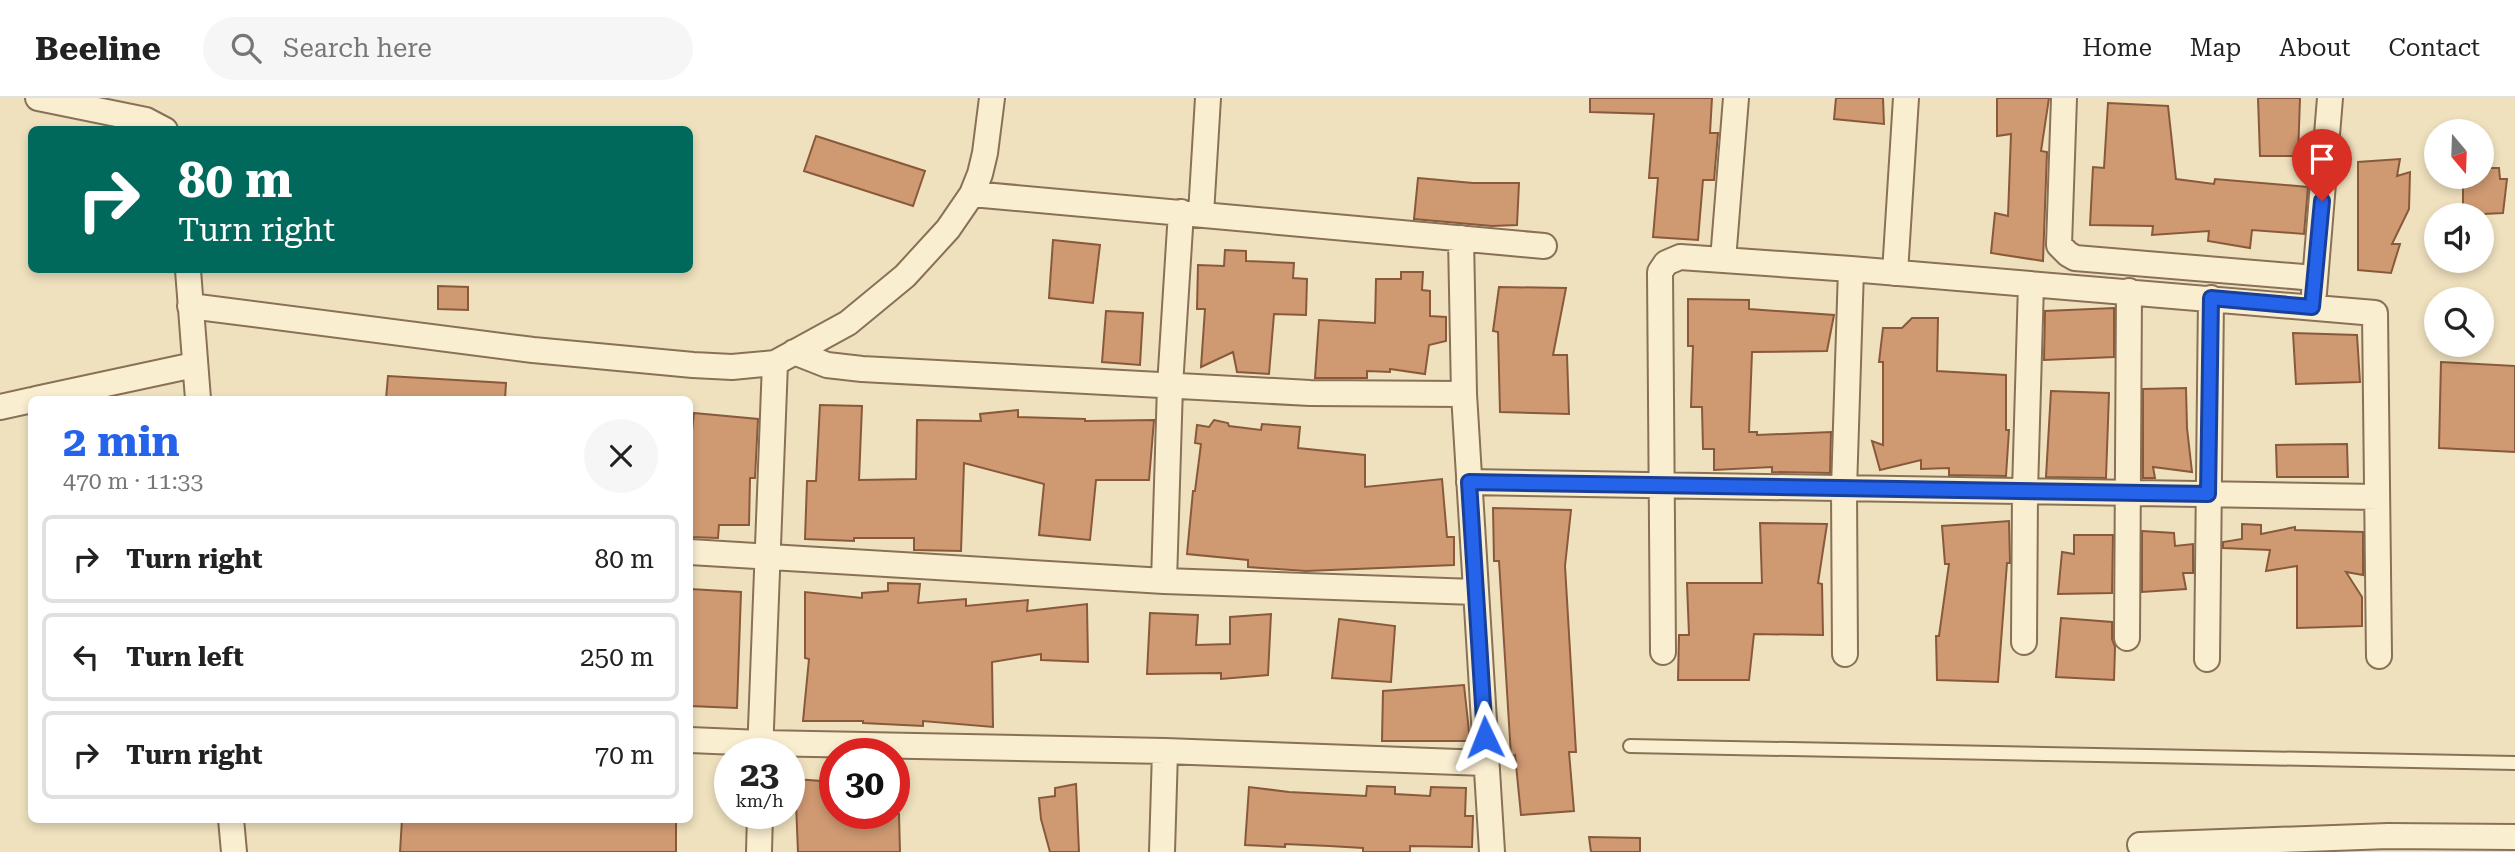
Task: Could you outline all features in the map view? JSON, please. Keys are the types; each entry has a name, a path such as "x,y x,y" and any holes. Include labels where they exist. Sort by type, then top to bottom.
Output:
{"street":[{"path":"38,98 146,120 157,126"},
{"path":"785,358 848,323 905,276 948,229 972,194 985,153 992,98"},
{"path":"1164,581 1170,386 1208,98"},
{"path":"1723,260 1736,98"},
{"path":"1895,273 1906,98"},
{"path":"2064,98 2059,245 2068,254 2075,258 2315,278"},
{"path":"2312,307 2330,98"},
{"path":"972,194 1544,246"},
{"path":"1461,237 1464,394 1492,852"},
{"path":"1663,652 1660,272 1667,262 1680,257 2129,291 2375,313 2379,656"},
{"path":"1845,654 1844,489 1851,269"},
{"path":"188,273 198,396"},
{"path":"2024,642 2031,284"},
{"path":"2127,638 2129,291"},
{"path":"2207,659 2211,298"},
{"path":"190,306 533,350 693,365 732,367 785,358 862,369 1170,386 1310,393 1464,394"},
{"path":"760,738 766,557 785,358"},
{"path":"48,396 194,365"},
{"path":"0,407 28,400"},
{"path":"1469,482 2377,497"},
{"path":"693,552 1164,581 1475,592"},
{"path":"693,740 714,743"},
{"path":"805,749 1165,751 1485,763"},
{"path":"1162,852 1165,751"},
{"path":"231,823 234,852"},
{"path":"759,852 760,829"},
{"path":"2140,845 2388,836 2515,838"}],"lane":[{"path":"1630,746 2515,764"}],"building":[{"path":"1590,98 1712,98 1710,133 1718,133 1714,180 1703,180 1698,240 1653,237 1658,178 1649,178 1654,114 1590,112"},
{"path":"1836,98 1883,98 1884,124 1834,119"},
{"path":"1997,98 2049,98 2041,151 2047,152 2043,261 1991,253 1995,213 2008,216 2011,134 1997,136"},
{"path":"2258,98 2300,98 2298,156 2260,156"},
{"path":"2108,103 2168,106 2176,179 2214,184 2215,179 2308,187 2304,234 2252,230 2250,248 2208,241 2209,231 2152,235 2153,226 2090,225 2093,167 2104,168"},
{"path":"816,136 925,171 913,206 804,171"},
{"path":"2400,159 2397,176 2410,172 2409,209 2392,244 2400,244 2391,273 2358,270 2358,162"},
{"path":"2494,168 2499,168 2500,179 2507,179 2503,213 2494,213 2494,203 2463,203 2463,189 2494,189"},
{"path":"1418,178 1473,183 1519,183 1517,225 1492,226 1414,219"},
{"path":"1053,240 1100,245 1093,303 1049,298"},
{"path":"1225,250 1246,251 1246,261 1294,263 1293,278 1307,279 1306,315 1274,314 1269,374 1237,372 1233,352 1201,367 1205,309 1197,309 1198,265 1224,266"},
{"path":"1401,272 1423,272 1422,290 1430,291 1430,316 1446,317 1446,341 1429,345 1425,374 1390,369 1390,372 1367,371 1367,378 1315,378 1319,320 1375,323 1376,279 1401,279"},
{"path":"438,286 468,287 468,310 438,309"},
{"path":"1499,287 1566,288 1553,355 1567,355 1569,414 1500,412 1498,332 1493,331"},
{"path":"1688,299 1749,300 1749,309 1834,315 1827,351 1752,352 1749,432 1757,432 1757,435 1831,432 1830,473 1772,472 1772,467 1714,470 1714,449 1703,449 1702,407 1691,407 1693,346 1688,346"},
{"path":"2114,308 2114,357 2044,360 2045,311"},
{"path":"1106,311 1143,313 1140,365 1102,362"},
{"path":"1912,318 1938,318 1937,371 2006,375 2006,430 2009,430 2006,476 1949,475 1949,468 1921,469 1921,460 1880,470 1872,441 1883,445 1883,362 1879,362 1883,328 1902,328"},
{"path":"2293,333 2357,335 2360,382 2296,384"},
{"path":"2441,362 2515,366 2515,452 2439,448"},
{"path":"388,376 506,383 505,396 386,396"},
{"path":"2186,388 2192,472 2153,467 2155,478 2143,478 2143,389"},
{"path":"2051,391 2109,393 2106,478 2046,477"},
{"path":"820,405 862,406 859,480 916,479 917,420 981,421 980,414 1018,410 1018,417 1085,421 1154,420 1149,480 1096,480 1090,540 1039,535 1044,484 964,463 961,551 914,550 914,538 854,538 854,541 805,539 807,481 816,481"},
{"path":"694,413 758,419 755,478 750,478 749,525 719,525 718,538 693,537"},
{"path":"1214,420 1228,423 1229,426 1261,430 1262,424 1300,427 1298,448 1365,455 1365,487 1442,479 1447,537 1454,537 1454,565 1306,571 1248,567 1248,560 1187,554 1201,444 1195,443 1197,425 1209,427"},
{"path":"2347,444 2348,477 2277,477 2276,445"},
{"path":"1493,508 1571,510 1565,566 1576,752 1569,752 1574,811 1521,815 1515,755 1511,756 1499,561 1494,561"},
{"path":"2009,521 2010,563 2007,563 1998,682 1937,680 1936,636 1939,636 1949,564 1945,564 1942,526"},
{"path":"1760,523 1827,524 1818,583 1822,584 1823,635 1754,634 1749,680 1678,680 1679,635 1689,635 1687,583 1762,583"},
{"path":"2242,524 2261,525 2261,534 2295,527 2295,530 2363,532 2363,575 2346,572 2362,597 2362,626 2297,628 2297,566 2266,571 2270,550 2223,548 2223,542 2242,539"},
{"path":"2142,531 2174,533 2175,546 2193,544 2193,573 2183,573 2186,589 2142,592"},
{"path":"2074,535 2113,535 2112,593 2058,594 2062,552 2074,554"},
{"path":"888,583 920,584 918,603 966,599 966,606 1028,600 1027,611 1087,604 1088,662 1041,660 1041,654 992,662 993,727 923,721 923,726 863,721 803,721 809,659 805,658 805,592 862,598 862,593 888,591"},
{"path":"693,589 741,592 737,708 693,706"},
{"path":"1150,613 1198,615 1196,645 1230,644 1230,617 1271,614 1268,675 1221,679 1221,673 1147,674"},
{"path":"2061,618 2112,622 2115,647 2114,680 2056,677"},
{"path":"1339,619 1395,626 1391,682 1332,678"},
{"path":"1464,685 1470,741 1382,741 1383,691"},
{"path":"805,780 819,781 819,829 899,829 900,852 798,852 797,829 805,829"},
{"path":"1076,784 1079,852 1050,852 1041,819 1039,798 1055,796 1055,788"},
{"path":"1367,786 1395,787 1395,794 1430,796 1431,787 1466,788 1465,816 1473,816 1472,847 1410,846 1410,852 1363,852 1363,848 1245,845 1249,787 1366,796"},
{"path":"402,823 676,823 676,852 400,852"},
{"path":"1589,837 1640,838 1640,852 1591,852"}],"route":[{"path":"1485,737 1469,482 2208,494 2211,298 2312,307 2322,201"}]}
